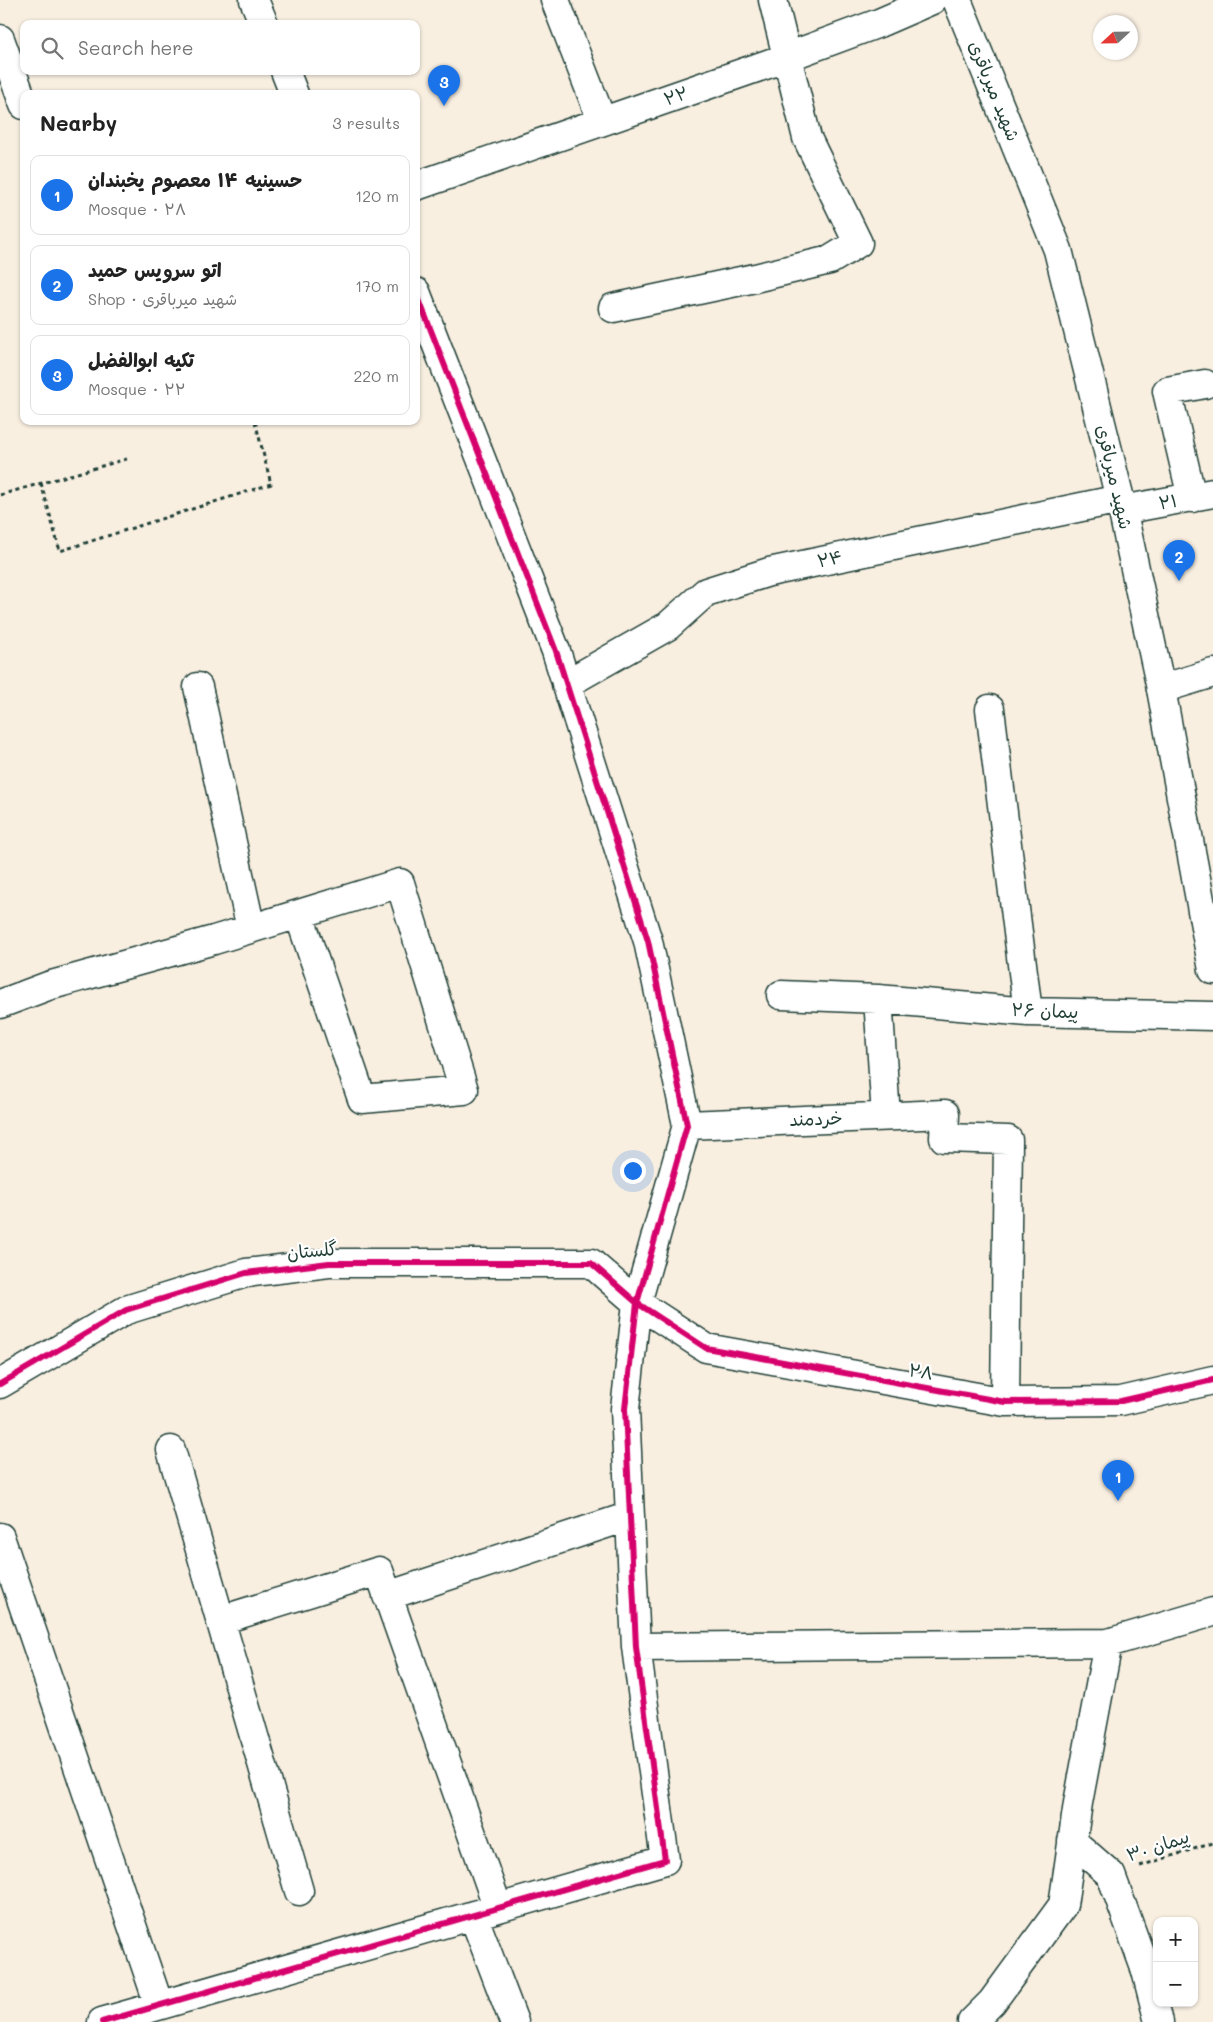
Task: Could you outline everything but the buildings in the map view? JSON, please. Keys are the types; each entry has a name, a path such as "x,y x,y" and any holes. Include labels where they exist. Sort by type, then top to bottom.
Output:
{"street":[{"path":"254,0 262,20"},
{"path":"555,0 602,122"},
{"path":"613,308 830,260 858,243 807,138 773,0"},
{"name":"۲۲","path":"420,185 787,57 878,24 932,0"},
{"name":"شهید میرباقری","path":"957,0 1058,250 1121,504 1161,690 1213,970"},
{"path":"0,39 20,93"},
{"path":"287,75 292,90"},
{"path":"111,2021 159,2005 665,1860 636,1647 625,1409 636,1303 687,1125 648,941 556,651 420,302"},
{"path":"1203,495 1168,391 1205,384"},
{"name":"۲۱","path":"1121,504 1203,495"},
{"name":"۲۴","path":"566,684 668,626 706,592 768,572 1121,504"},
{"path":"1161,690 1213,673"},
{"path":"198,687 251,929"},
{"path":"990,709 1028,1012"},
{"path":"0,1004 48,986 299,915 400,883 464,1090 362,1099 299,915"},
{"name":"پیمان ۲۶","path":"781,995 878,999 1028,1012 1213,1016"},
{"path":"878,999 886,1116"},
{"name":"خردمند","path":"687,1125 946,1114 944,1138 1008,1140 1004,1402"},
{"name":"گلستان","path":"0,1384 126,1310 246,1274 264,1271 329,1263 591,1263 636,1303"},
{"name":"۲۸","path":"636,1303 706,1348 1004,1402 1121,1401 1213,1380"},
{"path":"171,1450 299,1890"},
{"path":"388,1596 630,1516"},
{"path":"0,1537 159,2005"},
{"path":"221,1620 379,1571 486,1911 514,2022"},
{"path":"636,1647 1108,1643 1213,1612"},
{"path":"972,2022 992,2002 1063,1905 1072,1842 1108,1643"},
{"path":"1072,1842 1110,1875 1146,1971 1158,2022"}],"path":[{"path":"41,483 60,551 271,484 256,425"},
{"path":"0,495 130,458"}],"cycle path":[{"path":"102,2022 665,1860 636,1647 625,1409 637,1303 687,1125 648,941 556,651 420,302"},
{"path":"0,1384 126,1310 246,1273 329,1263 591,1263 637,1303 706,1348 1005,1402 1121,1401 1213,1380"}],"place":[{"name":"تکیه ابوالفضل","path":"444,106"},
{"name":"اتو سرویس حمید","path":"1179,581"},
{"name":"حسینیه ۱۴ معصوم یخبندان","path":"1118,1501"}]}
